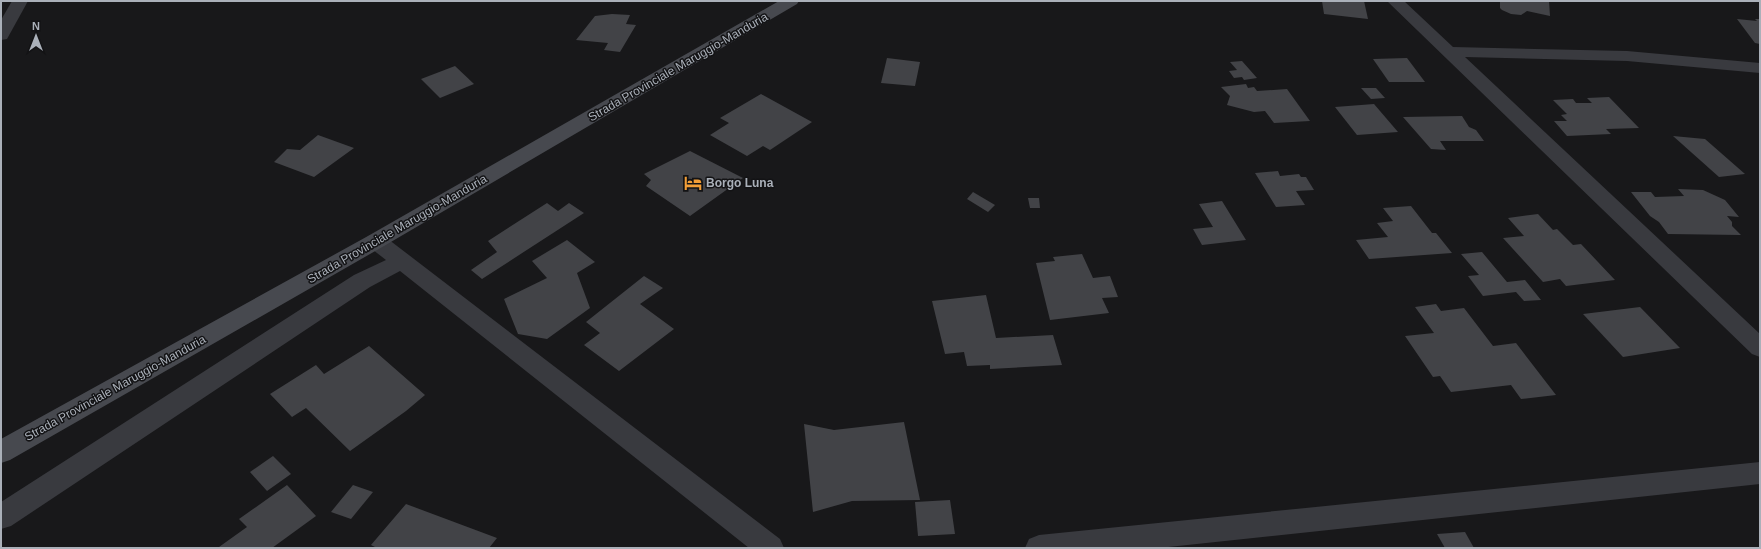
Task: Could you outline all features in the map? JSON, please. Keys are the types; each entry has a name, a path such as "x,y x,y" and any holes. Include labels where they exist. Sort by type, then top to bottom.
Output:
{"main road":[{"name":"Strada Provinciale Maruggio-Manduria","path":"1,452 376,241 790,1"}],"street":[{"path":"1,36 20,1"},
{"path":"1395,1 1760,348"},
{"path":"1448,52 1627,56 1760,68"},
{"path":"376,241 770,548"},
{"path":"1,517 362,281 402,261"},
{"path":"1039,548 1760,473"}],"building":[{"path":"1322,1 1364,1 1368,19 1324,14"},
{"path":"1500,1 1549,1 1550,16 1527,11 1521,15 1511,14 1500,8"},
{"path":"612,14 630,15 626,24 636,25 620,52 604,50 608,43 576,40 595,16"},
{"path":"1737,19 1757,21 1755,19 1760,19 1760,44 1755,43"},
{"path":"887,58 920,62 915,86 881,83"},
{"path":"1407,58 1425,82 1389,82 1373,59"},
{"path":"1242,61 1257,78 1244,80 1242,77 1234,78 1229,71 1237,70 1230,62"},
{"path":"455,66 474,84 440,98 421,79"},
{"path":"1246,84 1248,88 1254,87 1257,91 1287,89 1310,121 1274,123 1265,111 1254,112 1227,105 1230,96 1221,87"},
{"path":"1361,88 1376,88 1385,98 1371,99"},
{"path":"761,94 812,122 770,150 763,146 747,156 710,135 729,123 720,118"},
{"path":"1609,97 1639,128 1606,129 1611,134 1567,136 1554,121 1567,121 1561,115 1567,114 1553,100 1573,99 1576,103 1592,103 1587,98"},
{"path":"1374,104 1398,132 1357,135 1335,107"},
{"path":"1462,116 1469,127 1476,130 1484,141 1440,141 1446,150 1431,149 1403,117"},
{"path":"318,135 354,148 314,177 274,162 287,149 300,150"},
{"path":"1673,136 1705,139 1745,174 1719,177"},
{"name":"Borgo Luna","path":"690,151 743,178 690,216 646,186 651,180 644,174"},
{"path":"1278,171 1280,176 1299,174 1301,177 1306,177 1314,190 1296,191 1305,205 1276,207 1255,173"},
{"path":"1678,189 1703,190 1725,200 1739,217 1727,216 1732,222 1732,226 1741,235 1668,234 1659,222 1650,216 1631,192 1651,192 1655,197 1684,196"},
{"path":"973,192 995,205 988,212 967,199"},
{"path":"1028,198 1039,198 1040,208 1030,208"},
{"path":"1222,201 1246,240 1202,245 1193,229 1213,227 1199,204"},
{"path":"547,203 558,211 569,203 584,213 482,279 471,270 497,252 488,241"},
{"path":"1411,206 1432,233 1436,233 1452,253 1369,259 1356,240 1388,237 1377,223 1393,221 1383,208"},
{"path":"1538,214 1553,230 1557,229 1573,245 1581,244 1615,280 1566,286 1560,279 1543,282 1503,238 1524,236 1508,218"},
{"path":"567,240 595,262 577,273 590,308 547,339 518,334 504,299 547,278 532,261"},
{"path":"1482,252 1507,282 1525,280 1541,300 1524,301 1516,292 1483,296 1468,276 1479,275 1461,254"},
{"path":"1082,254 1093,278 1110,276 1118,297 1102,298 1109,313 1050,320 1036,263 1055,261 1053,257"},
{"path":"644,276 663,288 640,304 674,329 619,371 584,345 600,333 586,322"},
{"path":"986,295 996,338 1053,335 1062,365 990,369 990,365 967,366 964,352 945,354 932,301"},
{"path":"1436,304 1441,311 1464,308 1493,346 1516,343 1556,395 1521,399 1511,385 1451,392 1440,376 1433,377 1405,336 1434,333 1415,307"},
{"path":"1640,307 1680,348 1623,357 1583,314"},
{"path":"369,346 425,395 406,411 350,451 306,408 292,417 270,394 316,365 324,374"},
{"path":"904,422 920,500 852,501 813,512 804,424 834,430"},
{"path":"273,456 291,474 267,491 250,472"},
{"path":"287,485 316,516 272,548 219,547 247,527 239,519"},
{"path":"353,485 373,492 351,519 331,512"},
{"path":"950,500 955,534 918,536 915,502"},
{"path":"406,504 497,538 489,548 377,548 371,545"},
{"path":"1465,532 1474,548 1445,548 1437,534"}],"place":[{"name":"Borgo Luna","path":"693,183"}]}
